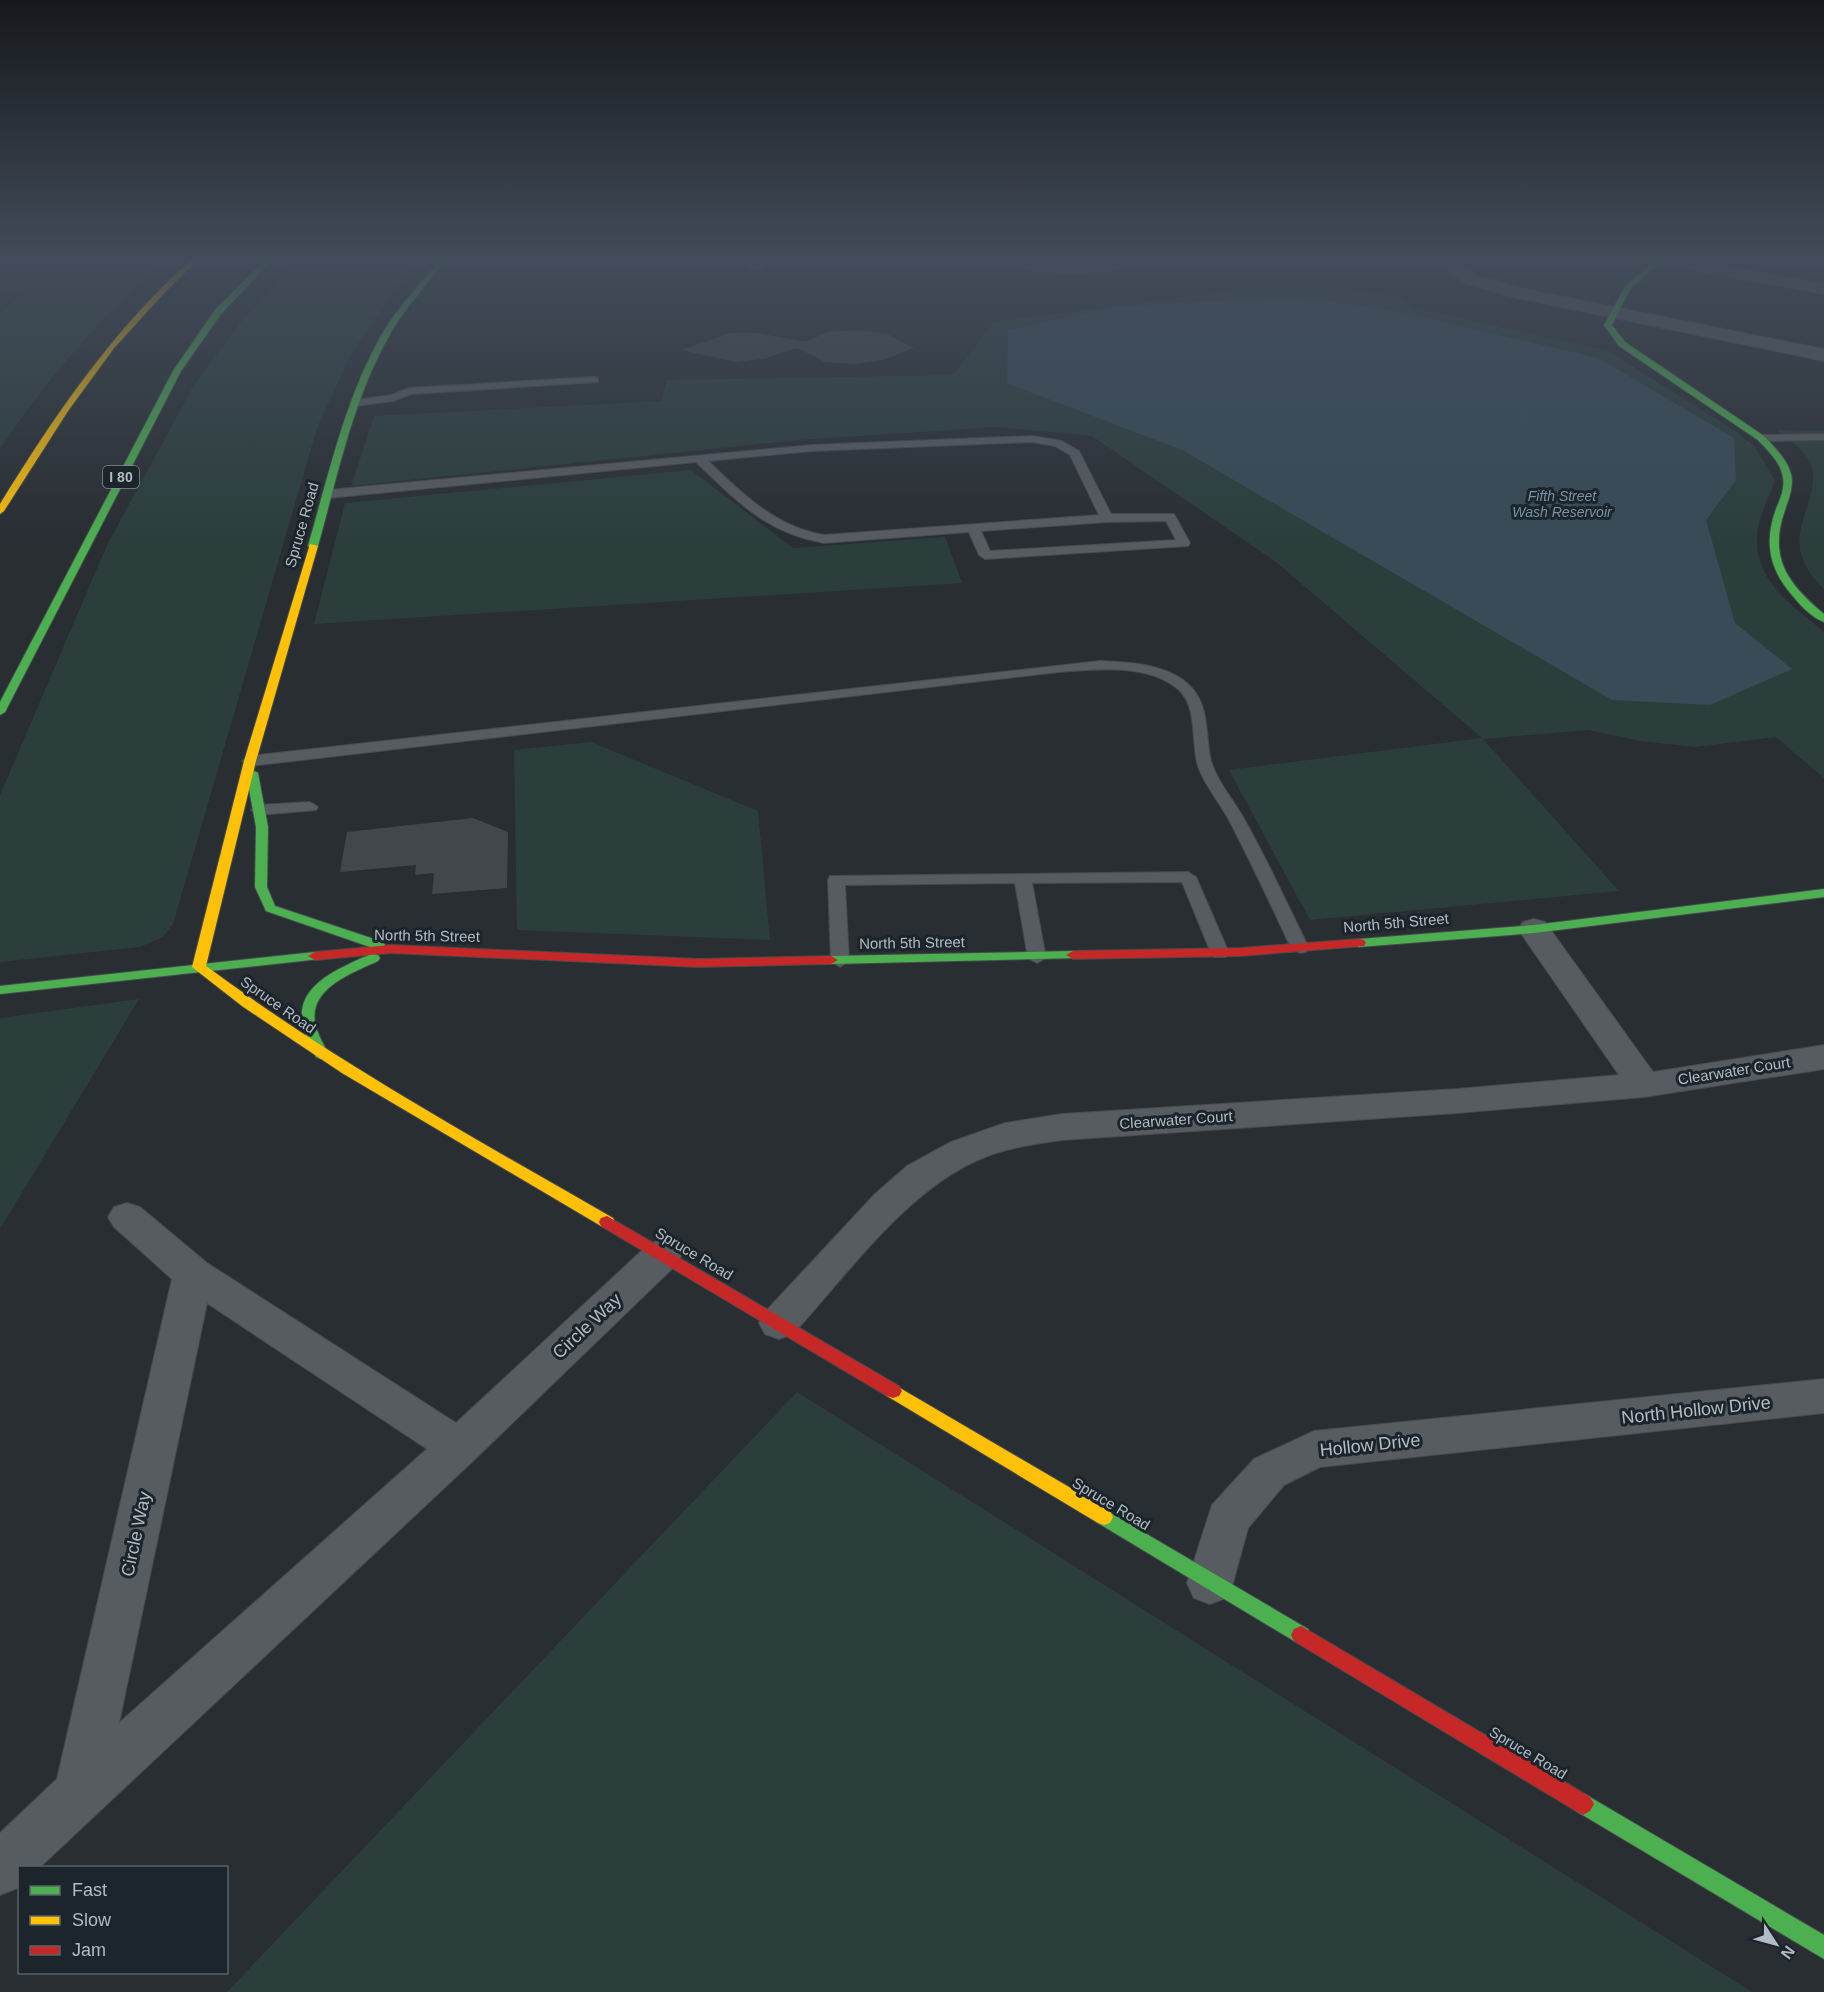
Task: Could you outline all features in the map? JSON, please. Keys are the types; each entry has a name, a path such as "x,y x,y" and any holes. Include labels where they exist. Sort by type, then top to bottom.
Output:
{"main road":[{"path":"0,512 77,390 104,354"},
{"name":"I 80","path":"0,712 167,388 190,354"},
{"name":"Spruce Road","path":"376,354 356,403 250,761 199,967 242,1001 321,1054 663,1254 1824,1948"},
{"path":"1637,354 1761,438 1776,452 1786,468 1789,488 1773,536 1773,554 1778,569 1802,601 1824,619"},
{"path":"250,761 261,827 261,887 270,908 391,949"},
{"name":"North 5th Street","path":"0,990 199,967 391,949 698,963 1220,953 1534,928 1824,892"},
{"path":"321,1054 307,1022 309,1002 332,978 391,949"}],"street":[{"path":"1534,928 1644,1084"},
{"name":"Clearwater Court","path":"779,1323 888,1204 920,1174 964,1151 1005,1136 1062,1127 1445,1102 1644,1084 1824,1057"},
{"path":"128,1217 193,1274 459,1447"},
{"name":"Circle Way","path":"0,1869 79,1793 459,1447 663,1254"},
{"name":"Circle Way","path":"79,1793 193,1274"},
{"name":"North Hollow Drive","path":"1567,1423 1824,1396"},
{"name":"Hollow Drive","path":"1210,1583 1228,1519 1269,1472 1314,1449 1567,1423"}],"lane":[{"path":"356,403 393,398 409,391 594,380"},
{"path":"1761,438 1824,437"},
{"path":"328,494 824,448 1032,439 1058,443 1075,453 1107,518"},
{"path":"699,459 762,517 791,534 806,538 824,539 1107,518 1170,517 1184,543 986,555 974,528"},
{"path":"250,761 1081,666 1125,667 1151,672 1179,683 1196,706 1205,763 1268,880 1300,948"},
{"path":"259,810 310,807"},
{"path":"840,961 836,880 1188,877 1220,953"},
{"path":"1023,879 1037,958"}],"shaded area":[{"path":"0,354 72,354 37,397 0,449"},
{"path":"217,354 351,354 317,428 173,924 163,937 140,947 0,962 0,795 107,545 194,385"},
{"path":"969,354 1613,354 1734,430 1755,447 1775,480 1761,516 1757,546 1766,576 1775,588 1824,632 1824,778 1776,737 1695,747 1640,741 1588,730 1483,739 1619,891 1310,920 1229,770 1482,738 1276,562 1092,436 997,427 799,440 351,486 374,416 661,401 667,380 953,375"},
{"path":"1777,430 1824,431 1824,589 1808,571 1801,554 1802,523 1813,479 1811,463"},
{"path":"691,470 793,548 945,537 962,583 314,624 345,503"},
{"path":"591,742 758,811 770,940 517,930 514,750"},
{"path":"139,999 0,1229 0,1018"},
{"path":"797,1392 1752,1992 227,1992"}],"water":[{"name":"Fifth Street Wash Reservoir","path":"1008,354 1581,354 1598,358 1734,438 1736,480 1706,520 1735,623 1792,669 1710,705 1612,700 1182,450 1007,383"}],"building":[{"path":"699,354 779,354 763,359 736,362"},
{"path":"809,354 899,354 883,360 855,364 825,362"},
{"path":"473,818 508,832 507,888 432,894 434,873 415,875 416,865 340,872 347,832"}],"traffic: fast":[{"path":"0,712 177,371 189,354"},
{"path":"313,546 343,437 376,354"},
{"path":"1637,354 1761,438 1778,457 1786,471 1788,486 1775,529 1773,545 1775,559 1789,585 1824,619"},
{"path":"252,773 262,827 261,887 270,908 378,945"},
{"path":"1359,943 1534,929 1824,893"},
{"path":"831,960 1073,955"},
{"path":"0,990 315,956"},
{"path":"321,1054 308,1023 307,1011 311,1000 328,982 373,958"},
{"path":"1104,1517 1301,1635"},
{"path":"1583,1804 1824,1948"}],"traffic: slow":[{"path":"0,511 64,410 106,354"},
{"path":"199,967 250,761 313,546"},
{"path":"199,967 247,1003 347,1070 607,1222"},
{"path":"893,1391 1104,1517"}],"traffic: jam":[{"path":"1073,955 1240,952 1359,943"},
{"path":"315,956 391,949 698,963 831,960"},
{"path":"607,1222 893,1391"},
{"path":"1301,1635 1583,1804"}]}
